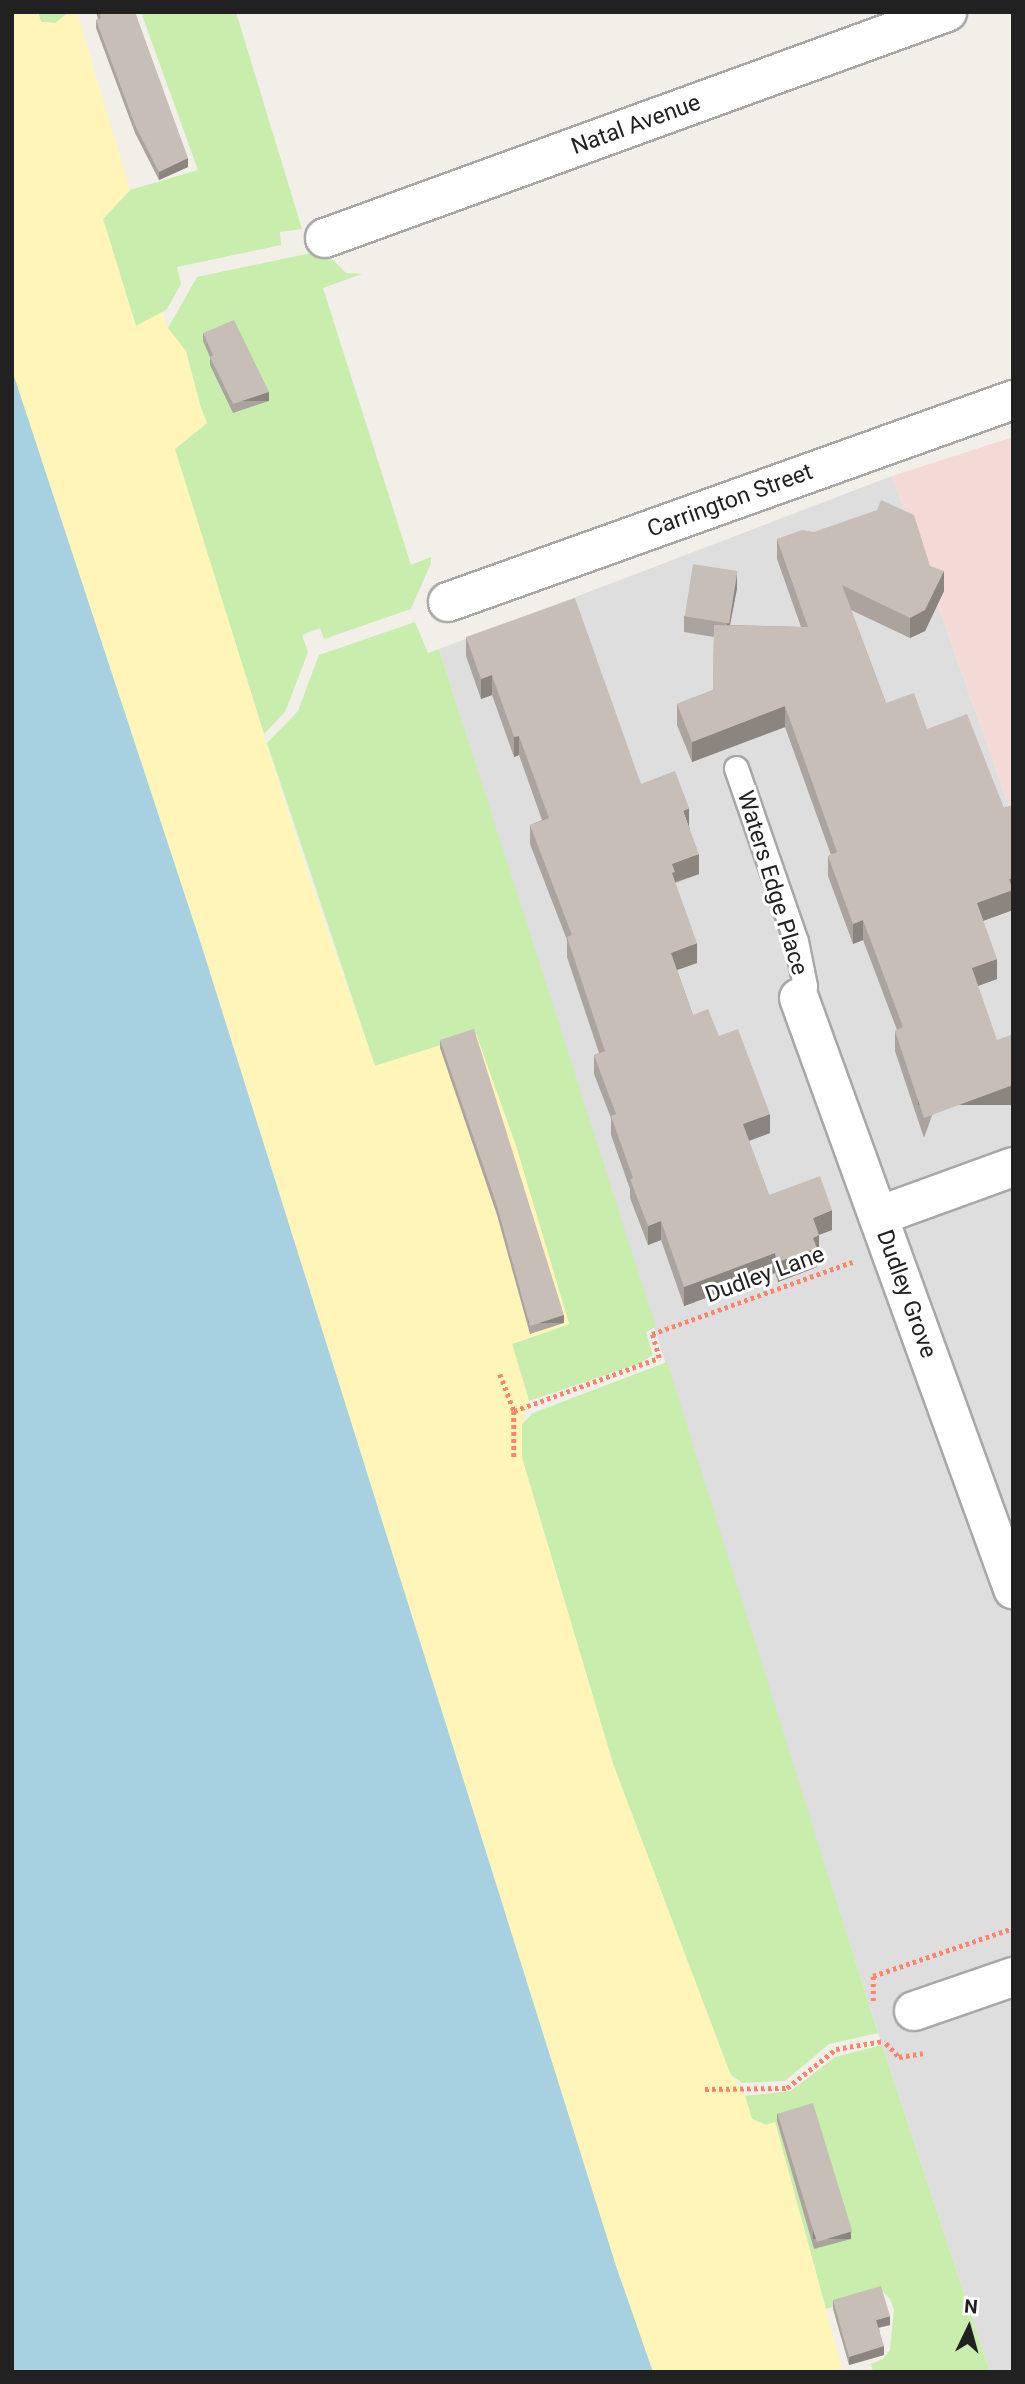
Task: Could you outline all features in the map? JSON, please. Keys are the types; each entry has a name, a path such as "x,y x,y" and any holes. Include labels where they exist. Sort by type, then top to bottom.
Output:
{"street":[{"name":"Natal Avenue","path":"326,238 947,12"},
{"name":"Carrington Street","path":"448,603 1013,400"},
{"name":"Dudley Grove","path":"799,998 1013,1589"},
{"path":"878,1216 1013,1167"},
{"path":"914,2011 1013,1977"}],"lane":[{"name":"Waters Edge Place","path":"736,768 796,941 804,986 799,998"}],"path":[{"name":"Dudley Lane","path":"514,1411 659,1358 652,1334 851,1262 890,1251"},
{"path":"500,1374 514,1411 514,1457"},
{"path":"705,2089 787,2088 836,2049 884,2041"}],"shaded area":[{"path":"1013,437 1013,817 892,476"},
{"path":"892,476 1013,817 1013,2372 990,2372 882,2045 439,649"}],"green space":[{"path":"38,12 69,12 56,23 41,22"},
{"path":"141,12 236,12 302,229 280,232 281,245 177,267 181,284 167,309 136,327 103,219 130,190 198,170"},
{"path":"316,252 333,260 346,273 362,274 323,288 411,565 431,557 431,563 411,609 324,639 320,628 302,635 308,652 285,712 264,734 174,449 207,423 168,328 197,277"},
{"path":"415,622 428,653 439,649 656,1327 646,1332 653,1355 640,1363 529,1401 512,1344 569,1324 516,1146 476,1034 375,1066 267,743 298,711 319,655"},
{"path":"667,1362 878,2033 829,2044 785,2081 742,2083 730,2074 613,1764 522,1458 522,1424 533,1413"},
{"path":"882,2045 990,2372 873,2372 871,2364 883,2359 890,2350 894,2309 890,2299 883,2292 826,2309 775,2123 766,2125 752,2119 745,2096 791,2091 835,2057"}],"sand":[{"path":"12,12 38,12 41,22 55,23 69,12 77,12 130,190 103,219 136,326 162,312 168,328 186,351 207,423 175,449 300,850 375,1066 476,1034 516,1146 569,1324 512,1344 529,1401 522,1424 522,1458 613,1764 730,2073 745,2096 752,2119 766,2125 775,2122 843,2372 653,2372 616,2266 201,944 12,370"}],"water":[{"path":"12,370 201,944 616,2266 653,2372 12,2372"}],"building":[{"path":"99,12 135,12 188,158 159,172 135,125 96,20 101,18"},
{"path":"234,320 269,392 233,404 210,357 213,355 203,333"},
{"path":"881,500 914,515 930,566 944,571 925,610 910,618 842,585 886,703 914,693 927,729 967,714 1004,808 1013,805 1013,878 1009,879 1013,890 977,903 997,959 972,968 997,1040 1013,1034 1013,1085 924,1118 895,1031 903,1027 863,920 853,924 828,856 837,852 785,706 692,742 677,704 713,690 714,625 808,627 777,539 802,530 814,532 877,510"},
{"path":"693,564 737,571 729,623 685,616"},
{"path":"575,598 641,784 675,771 689,808 683,811 699,854 672,864 675,872 672,873 697,943 671,953 693,1015 708,1009 719,1036 738,1029 770,1114 743,1124 769,1195 820,1176 832,1210 813,1218 819,1235 813,1238 817,1248 778,1262 775,1253 684,1287 661,1221 648,1226 611,1116 616,1114 594,1055 605,1051 567,937 572,935 530,825 549,818 519,736 514,737 492,675 481,679 466,637"},
{"path":"474,1029 564,1315 530,1326 497,1206 440,1040"},
{"path":"813,2103 852,2231 817,2242 778,2114"},
{"path":"881,2286 890,2316 876,2320 884,2346 849,2357 833,2300"}]}
